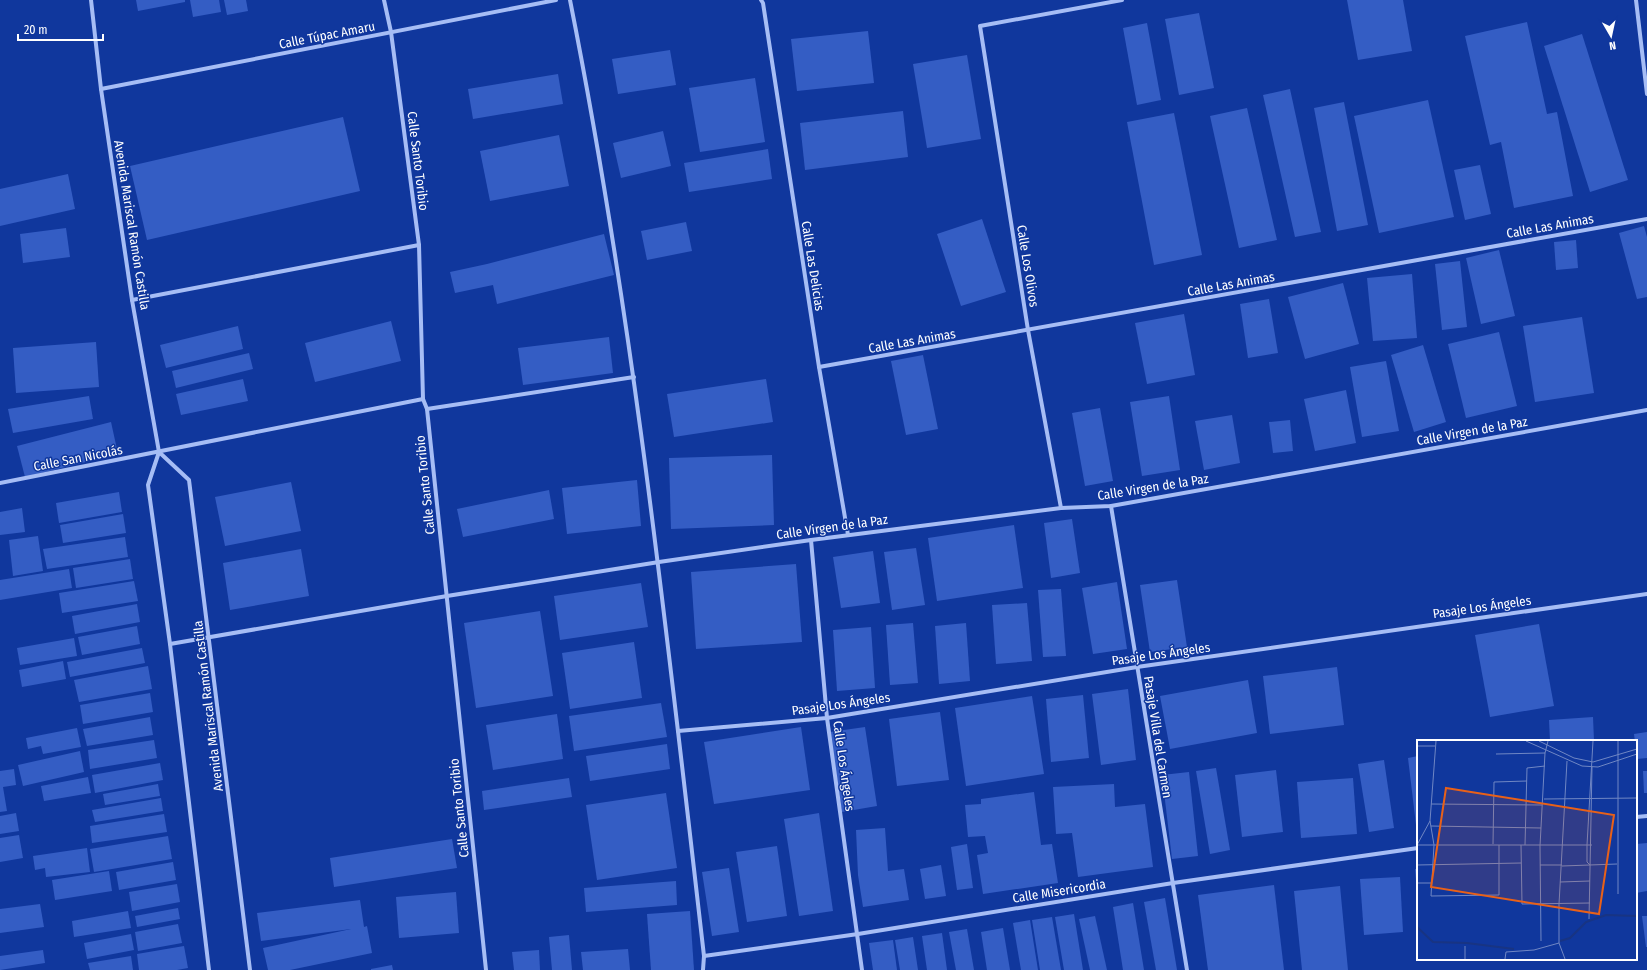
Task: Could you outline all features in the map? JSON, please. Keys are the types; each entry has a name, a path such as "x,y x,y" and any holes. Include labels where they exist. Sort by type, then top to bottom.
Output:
{"street":[{"name":"Avenida Mariscal Ramón Castilla","path":"91,0 101,89 132,300 159,452 148,485 170,644 209,970"},
{"name":"Calle Santo Toribio","path":"384,0 391,32 419,245 423,399 427,409 486,970"},
{"name":"Calle Túpac Amaru","path":"101,89 556,0"},
{"path":"570,0 593,112 634,377 659,562 704,956 703,970"},
{"name":"Calle Las Delicias","path":"761,0 763,3 819,367 848,535"},
{"name":"Calle Los Olivos","path":"1061,508 1028,330 980,26 1122,0"},
{"path":"1636,0 1647,94"},
{"path":"1641,42 1647,41"},
{"name":"Calle Las Animas","path":"819,367 1647,219"},
{"path":"132,300 419,245"},
{"path":"427,409 634,377"},
{"name":"Calle San Nicolás","path":"0,483 423,399"},
{"name":"Calle Virgen de la Paz","path":"170,644 209,636 447,596 659,562 848,535 1061,508 1111,506 1647,410"},
{"name":"Avenida Mariscal Ramón Castilla","path":"159,452 189,480 250,970"},
{"name":"Pasaje Villa del Carmen","path":"1111,506 1187,970"},
{"name":"Calle Los Ángeles","path":"811,540 827,718 862,970"},
{"name":"Pasaje Los Ángeles","path":"678,732 827,718 1137,668 1647,594"},
{"path":"1637,817 1647,816"},
{"name":"Calle Misericordia","path":"704,956 858,934 1173,883 1417,848"}],"building":[{"path":"136,0 185,0 185,2 138,11"},
{"path":"190,0 219,0 221,12 193,17"},
{"path":"224,0 246,0 248,11 227,15"},
{"path":"1347,0 1403,0 1412,51 1358,60"},
{"path":"1199,13 1214,88 1179,95 1165,19"},
{"path":"1527,22 1547,114 1557,112 1573,196 1514,208 1501,142 1490,145 1465,36"},
{"path":"1147,23 1161,100 1137,105 1123,28"},
{"path":"868,31 874,83 797,91 791,39"},
{"path":"1582,34 1628,180 1590,192 1544,46"},
{"path":"670,50 676,85 618,94 612,59"},
{"path":"967,55 981,139 927,148 913,64"},
{"path":"558,74 563,104 473,119 468,89"},
{"path":"755,78 765,142 700,152 689,88"},
{"path":"1290,89 1321,232 1295,237 1263,95"},
{"path":"1428,100 1454,217 1379,233 1354,116"},
{"path":"1344,102 1368,225 1337,231 1314,108"},
{"path":"1247,108 1277,240 1239,248 1210,116"},
{"path":"903,111 908,157 805,170 800,123"},
{"path":"1174,113 1202,255 1154,265 1127,122"},
{"path":"343,117 360,191 147,240 130,166"},
{"path":"663,131 671,166 621,178 613,143"},
{"path":"559,135 569,186 490,201 480,151"},
{"path":"768,149 772,179 689,192 684,163"},
{"path":"1480,165 1491,214 1465,220 1454,170"},
{"path":"68,174 75,209 0,226 0,189"},
{"path":"982,219 1006,292 961,306 937,234"},
{"path":"686,222 692,251 647,260 641,231"},
{"path":"1644,226 1647,237 1647,297 1637,299 1619,233"},
{"path":"66,228 70,257 23,263 20,234"},
{"path":"604,234 614,275 497,304 493,285 455,293 450,272"},
{"path":"1576,240 1578,268 1556,270 1554,242"},
{"path":"1499,250 1515,316 1481,324 1466,258"},
{"path":"1460,261 1467,327 1442,330 1435,264"},
{"path":"1412,274 1417,338 1373,341 1367,278"},
{"path":"1343,283 1359,344 1305,359 1288,297"},
{"path":"1269,299 1278,353 1248,358 1240,304"},
{"path":"1184,314 1195,375 1147,384 1135,323"},
{"path":"1582,317 1594,393 1535,402 1523,326"},
{"path":"391,321 401,361 315,382 305,343"},
{"path":"238,326 243,349 166,368 160,345"},
{"path":"1499,332 1517,406 1466,418 1448,344"},
{"path":"609,337 613,373 523,385 518,348"},
{"path":"96,342 99,387 16,393 13,348"},
{"path":"1423,345 1446,422 1414,432 1391,355"},
{"path":"249,353 253,369 176,388 172,371"},
{"path":"923,355 938,429 906,435 891,361"},
{"path":"1386,361 1399,431 1362,437 1350,367"},
{"path":"243,379 248,401 181,415 176,394"},
{"path":"766,379 773,422 674,437 667,394"},
{"path":"1346,390 1356,443 1315,451 1304,399"},
{"path":"89,396 93,419 13,433 8,409"},
{"path":"1169,396 1180,470 1142,476 1130,402"},
{"path":"1100,408 1113,481 1085,486 1072,413"},
{"path":"1232,415 1240,463 1204,470 1195,421"},
{"path":"1290,420 1293,451 1273,453 1269,422"},
{"path":"111,422 118,454 25,477 17,446"},
{"path":"772,455 774,525 671,529 669,458"},
{"path":"637,480 641,526 567,534 562,488"},
{"path":"291,482 301,531 225,546 215,497"},
{"path":"549,490 554,519 463,537 457,509"},
{"path":"119,492 122,512 59,523 56,503"},
{"path":"22,508 25,532 0,535 0,512"},
{"path":"123,514 126,533 63,543 60,525"},
{"path":"1072,519 1080,573 1051,578 1044,523"},
{"path":"1014,525 1023,588 937,601 928,538"},
{"path":"38,536 43,571 13,576 9,540"},
{"path":"125,537 128,557 47,569 43,549"},
{"path":"916,548 925,605 892,610 884,552"},
{"path":"301,549 309,596 230,610 223,563"},
{"path":"873,551 880,603 841,608 833,557"},
{"path":"130,559 133,579 76,588 73,568"},
{"path":"796,564 802,642 696,649 691,572"},
{"path":"69,569 72,588 0,600 0,580"},
{"path":"1177,580 1187,647 1150,652 1140,585"},
{"path":"134,581 138,601 62,613 59,593"},
{"path":"1117,582 1127,649 1093,654 1082,588"},
{"path":"641,583 648,627 560,640 554,596"},
{"path":"1061,589 1066,656 1043,657 1038,590"},
{"path":"1027,603 1032,661 996,664 992,605"},
{"path":"137,604 140,622 75,634 72,616"},
{"path":"540,611 553,696 476,708 464,623"},
{"path":"913,623 918,683 890,685 886,625"},
{"path":"966,623 970,681 939,684 935,626"},
{"path":"1539,624 1554,706 1490,717 1475,635"},
{"path":"137,626 140,644 82,655 78,637"},
{"path":"871,627 875,688 837,691 833,630"},
{"path":"74,638 77,656 20,665 17,648"},
{"path":"634,642 642,698 570,709 562,653"},
{"path":"142,648 145,663 70,677 67,662"},
{"path":"63,661 66,679 22,687 19,670"},
{"path":"148,666 152,689 79,702 74,680"},
{"path":"1337,667 1344,725 1270,734 1263,676"},
{"path":"1248,680 1257,733 1170,749 1160,696"},
{"path":"1128,689 1136,760 1101,765 1092,694"},
{"path":"150,693 153,712 83,724 80,705"},
{"path":"1083,695 1089,758 1051,762 1046,699"},
{"path":"1032,696 1044,774 966,786 955,708"},
{"path":"661,703 667,737 574,751 569,716"},
{"path":"940,712 949,780 897,786 889,719"},
{"path":"557,714 563,759 493,770 486,725"},
{"path":"150,717 153,735 87,746 83,729"},
{"path":"1593,717 1594,740 1550,740 1549,720"},
{"path":"801,727 810,790 714,804 704,742"},
{"path":"865,727 877,806 842,812 830,732"},
{"path":"77,728 81,747 43,754 41,746 28,749 26,738"},
{"path":"1647,732 1647,758 1637,759 1637,740 1635,740 1634,734"},
{"path":"154,740 157,758 90,769 88,750"},
{"path":"667,744 670,769 590,781 586,756"},
{"path":"80,751 84,772 23,786 18,765"},
{"path":"1417,756 1416,825 1408,758"},
{"path":"1384,760 1394,828 1369,832 1358,764"},
{"path":"160,763 163,780 95,793 92,775"},
{"path":"1216,768 1230,850 1210,854 1196,771"},
{"path":"14,769 16,785 3,787 7,811 0,812 0,771"},
{"path":"1276,770 1283,832 1242,837 1235,775"},
{"path":"1643,771 1647,771 1647,793 1644,793"},
{"path":"1189,772 1198,856 1172,859 1162,775"},
{"path":"88,777 91,793 44,801 41,786"},
{"path":"569,778 572,797 484,810 482,791"},
{"path":"1353,778 1357,834 1301,838 1297,782"},
{"path":"158,784 160,796 105,805 103,794"},
{"path":"1114,784 1115,807 1145,804 1153,867 1078,877 1072,833 1056,834 1053,787"},
{"path":"1034,792 1041,845 1052,844 1058,883 983,894 977,855 988,853 985,836 968,837 965,805 981,804 981,799"},
{"path":"666,793 677,868 597,880 586,805"},
{"path":"161,798 163,811 95,822 92,810"},
{"path":"16,813 19,831 0,834 0,816"},
{"path":"819,813 833,911 799,916 784,819"},
{"path":"164,814 167,832 92,843 90,826"},
{"path":"885,828 888,871 904,869 909,900 863,907 858,875 856,830"},
{"path":"19,835 23,858 0,862 0,838"},
{"path":"168,836 172,859 94,872 90,849"},
{"path":"452,839 457,868 334,887 330,858"},
{"path":"1647,843 1647,891 1637,893 1637,844"},
{"path":"967,844 973,888 957,890 951,847"},
{"path":"777,846 787,916 747,922 736,852"},
{"path":"87,848 90,872 46,877 45,868 35,870 33,856"},
{"path":"173,862 176,880 119,890 116,872"},
{"path":"941,865 946,896 925,899 920,869"},
{"path":"729,868 739,932 712,936 702,872"},
{"path":"1415,869 1417,869 1417,892"},
{"path":"109,871 112,891 55,900 52,880"},
{"path":"1400,877 1403,932 1364,935 1360,879"},
{"path":"676,881 677,905 586,912 584,888"},
{"path":"177,884 180,902 132,911 129,892"},
{"path":"1274,885 1284,970 1208,970 1198,895"},
{"path":"1340,886 1348,970 1302,970 1294,891"},
{"path":"456,892 459,933 399,938 396,897"},
{"path":"1165,898 1177,970 1156,970 1144,902"},
{"path":"360,900 364,927 367,926 372,953 290,970 268,970 263,948 351,929 261,941 257,913"},
{"path":"1133,903 1144,970 1123,970 1113,907"},
{"path":"40,904 44,927 0,933 0,909"},
{"path":"178,908 180,919 137,927 135,916"},
{"path":"128,911 131,928 74,937 72,921"},
{"path":"690,911 694,970 651,970 647,914"},
{"path":"1074,914 1083,970 1064,970 1055,917"},
{"path":"1095,916 1107,970 1090,970 1079,919"},
{"path":"1642,916 1647,916 1647,947 1646,947"},
{"path":"1052,917 1061,970 1040,970 1032,920"},
{"path":"1030,920 1038,970 1021,970 1013,923"},
{"path":"178,924 182,943 138,951 135,932"},
{"path":"1003,928 1010,970 987,970 981,932"},
{"path":"967,929 974,970 956,970 949,932"},
{"path":"942,933 947,970 927,970 922,936"},
{"path":"131,934 134,950 87,959 84,943"},
{"path":"569,935 572,970 552,970 549,937"},
{"path":"913,937 918,970 900,970 895,940"},
{"path":"893,940 897,970 873,970 869,943"},
{"path":"184,946 188,968 177,970 139,970 137,954"},
{"path":"628,949 630,970 583,970 581,952"},
{"path":"43,950 45,963 0,970 0,956"},
{"path":"539,950 540,970 514,970 512,952"},
{"path":"131,956 133,970 90,970 88,963"},
{"path":"392,965 393,970 371,970 371,969"}]}
